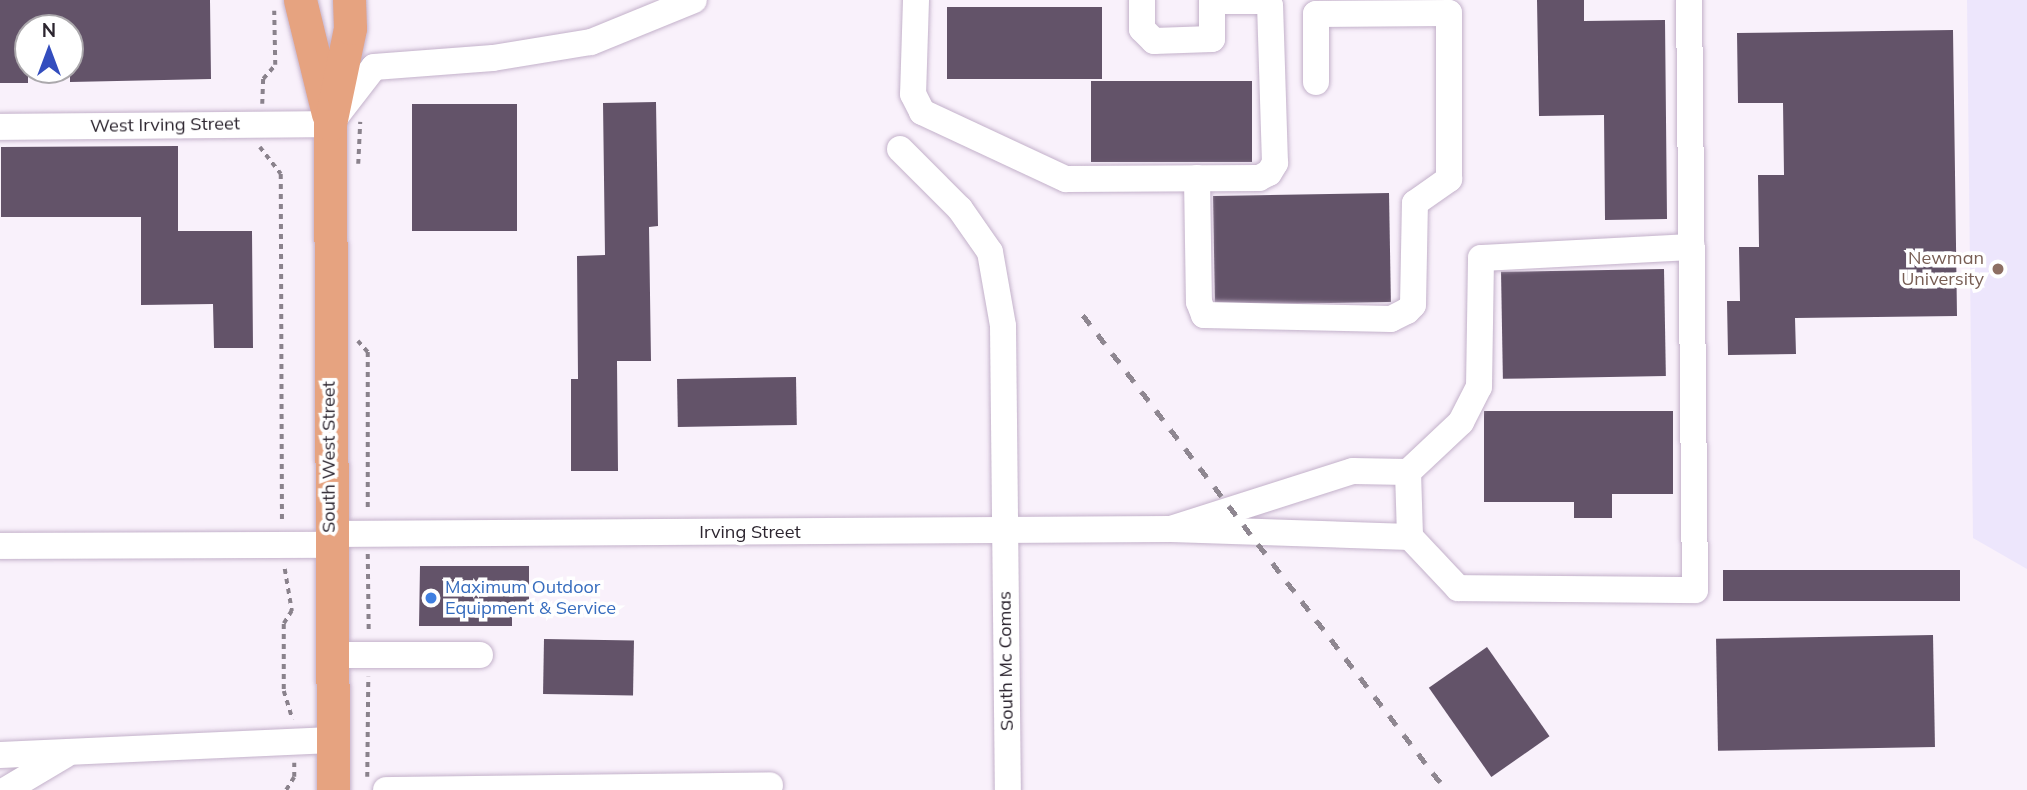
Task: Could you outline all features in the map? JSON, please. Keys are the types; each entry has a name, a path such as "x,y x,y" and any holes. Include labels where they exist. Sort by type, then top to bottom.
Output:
{"main road":[{"name":"South West Street","path":"333,790 329,539 330,124 350,27 349,0"},
{"name":"South West Street","path":"287,3 330,124"}],"street":[{"path":"330,124 374,67 493,58 591,42 694,0"},
{"path":"916,0 913,94 922,113 1066,179 1259,178 1275,163 1270,6 1242,1 1212,1 1212,39 1154,41 1142,29 1142,0"},
{"path":"1408,472 1410,537 1458,588 1695,590 1689,0"},
{"path":"1197,178 1199,302 1204,315 1391,319 1407,311 1413,304 1415,203 1449,179 1449,13 1400,7 1315,14 1316,82"},
{"name":"West Irving Street","path":"0,127 330,124"},
{"name":"South Mc Comas","path":"900,149 960,209 990,252 1003,326 1008,790"},
{"path":"1171,529 1353,471 1408,472 1461,422 1479,387 1482,258 1692,247"},
{"path":"1171,529 1410,537"},
{"name":"Irving Street","path":"0,546 282,545 368,534 1171,529"},
{"path":"331,655 480,655"},
{"path":"0,755 332,740"},
{"path":"6,790 70,752"},
{"path":"386,790 770,785"}],"path":[{"path":"286,790 294,777 293,707 285,691 284,624 292,611 290,579 282,562 281,174 260,150 263,79 275,65 287,3"},
{"path":"358,176 359,122 366,110"},
{"path":"354,337 368,352 367,790"}],"shaded area":[{"name":"Newman University","path":"1967,0 2027,0 2027,569 1973,538"}],"building":[{"path":"0,0 210,0 211,79 84,82 84,14 14,14 14,83 0,83"},
{"path":"1537,0 1584,0 1584,21 1665,20 1667,219 1605,220 1604,115 1539,116"},
{"path":"947,7 1102,7 1102,79 947,79"},
{"path":"1953,30 1957,316 1795,318 1796,354 1728,355 1727,301 1740,301 1739,247 1759,247 1758,175 1784,175 1783,103 1738,103 1737,33"},
{"path":"1091,81 1252,81 1252,162 1091,162"},
{"path":"656,102 658,226 649,227 651,361 617,361 618,471 571,471 571,379 578,379 577,256 605,255 603,103"},
{"path":"412,104 517,104 517,231 412,231"},
{"path":"178,146 178,231 252,231 253,348 214,348 213,304 141,305 141,217 1,217 1,147"},
{"path":"1389,193 1391,302 1215,305 1213,196"},
{"path":"1664,269 1666,376 1503,379 1501,272"},
{"path":"796,377 797,425 678,427 677,379"},
{"path":"1484,411 1673,411 1673,494 1612,494 1612,518 1574,518 1574,502 1484,502"},
{"path":"420,566 529,566 529,615 512,615 512,626 419,626"},
{"path":"1723,570 1960,570 1960,601 1723,601"},
{"path":"1933,635 1935,747 1718,751 1716,639"},
{"path":"544,639 634,641 633,696 543,694"},
{"path":"1487,647 1550,736 1491,777 1429,688"}],"railway":[{"path":"1083,315 1446,790"}],"place":[{"name":"Newman University","path":"1998,269"},
{"name":"Maximum Outdoor Equipment & Service","path":"431,598"}]}
